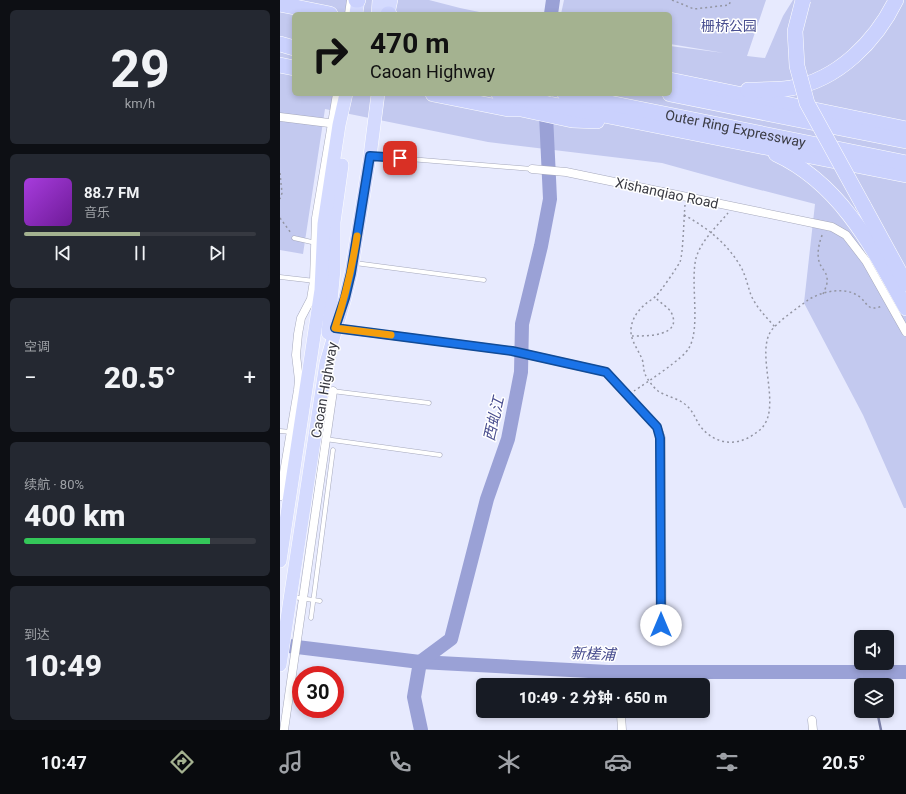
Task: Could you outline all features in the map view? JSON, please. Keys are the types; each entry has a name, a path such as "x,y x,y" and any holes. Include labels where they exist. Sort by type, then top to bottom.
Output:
{"highway":[{"path":"356,12 357,0"},
{"path":"357,0 360,12"},
{"path":"378,12 379,0"},
{"path":"388,12 391,0"},
{"path":"803,0 795,31 797,66 807,103 906,284"},
{"path":"725,91 792,88 814,82 832,72 865,46 879,29 896,0"},
{"path":"280,4 320,12"},
{"path":"280,14 292,17"},
{"path":"280,39 292,41"},
{"path":"280,44 292,47"},
{"path":"280,65 292,68"},
{"path":"673,80 906,129"},
{"name":"Outer Ring Expressway","path":"672,94 906,141"},
{"name":"Caoan Highway","path":"280,560 283,499 295,433 317,282 319,243 324,224 335,124 345,96"},
{"path":"326,363 334,269 334,222 351,96"},
{"name":"Caoan Highway","path":"280,665 293,620 297,598 328,390 326,363 345,298 353,263 378,96"},
{"path":"443,96 508,109 571,105"},
{"path":"512,96 571,105 647,123 906,175"},
{"name":"Outer Ring Expressway","path":"571,105 906,163"},
{"path":"755,145 794,164 816,180 840,202 861,230 906,308"}],"street":[{"path":"349,12 351,0"},
{"path":"280,117 335,124 337,96"},
{"name":"Xishanqiao Road","path":"532,169 566,172 832,227 846,235 866,261 906,332"},
{"path":"335,328 512,351 606,372 657,427 660,438 662,640"},
{"path":"284,730 292,676 293,620"},
{"path":"621,718 622,730"},
{"path":"812,720 813,730"}],"lane":[{"name":"Xishanqiao Road","path":"370,156 532,169"},
{"path":"294,238 319,243"},
{"path":"353,263 484,280"},
{"path":"280,277 317,282"},
{"path":"328,390 429,403"},
{"path":"280,431 295,433"},
{"path":"321,438 440,455"},
{"path":"311,618 333,450"},
{"path":"310,506 325,508"},
{"path":"297,598 320,601"}],"path":[{"path":"672,0 694,9 729,5 731,0"},
{"path":"280,173 282,193 280,199"},
{"path":"686,197 681,260 655,297 648,301 633,318 631,330 633,342 642,359 645,374 649,380 658,391 680,400 688,407 701,427 714,438 729,443 747,439 764,426 769,415 766,362 767,340 771,331 775,327 810,299 823,294 838,291 853,294 870,307 876,309 890,303"},
{"path":"628,396 689,349 694,329 695,268 697,256 702,245 733,206"},
{"path":"684,215 720,240 742,270 752,297 758,307 775,327"},
{"path":"280,218 294,238"},
{"path":"823,294 827,283 827,278 820,265 819,248 826,226"},
{"path":"632,336 662,334 670,330 672,326 672,316 670,310 660,304 655,297"}],"green space":[{"name":"栅桥公园","path":"280,0 429,0 479,12 292,12 292,96 672,96 672,46 724,53 672,44 672,12 561,12 564,0 766,0 747,56 765,58 783,16 793,0 906,0 906,508 904,508 863,415 804,303 815,204 662,163 488,142 325,109 303,254 280,250"}],"waterway":[{"name":"西虬江","path":"551,12 553,0"},
{"name":"西虬江","path":"421,730 414,697 420,662 451,639 487,499 508,439 521,372 522,324 541,246 550,199 545,96"},
{"name":"新槎浦","path":"280,645 420,662 608,672 906,672"},
{"path":"867,672 868,678"},
{"path":"878,718 881,730"}],"slow traffic":[{"path":"357,236 351,273 345,298 335,328 391,335"}],"route":[{"path":"400,158 370,156 351,273 345,298 335,328 512,351 606,372 657,427 660,438 661,625"}]}
